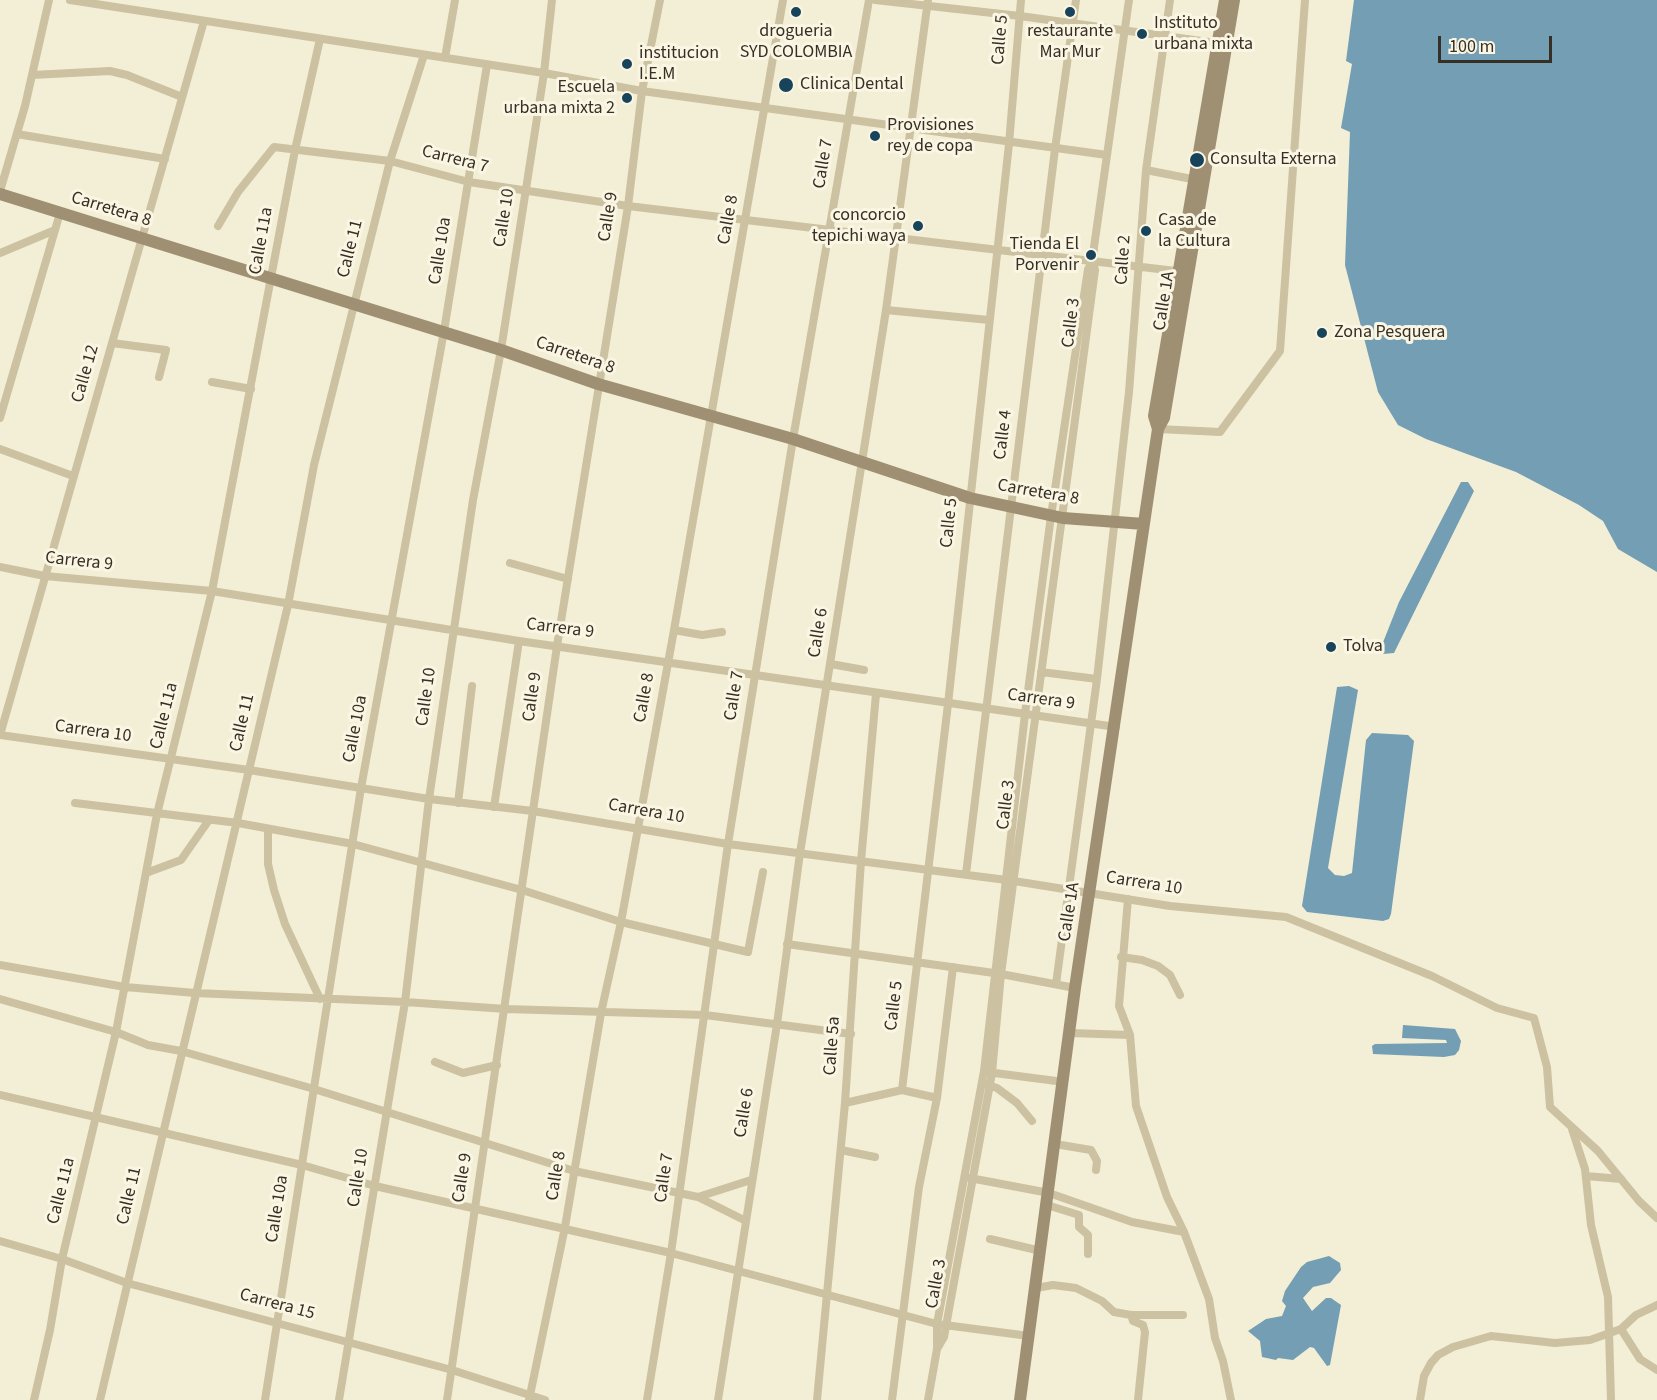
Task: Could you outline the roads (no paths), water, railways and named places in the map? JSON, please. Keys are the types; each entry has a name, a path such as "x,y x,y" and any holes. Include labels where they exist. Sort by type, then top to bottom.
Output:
{"street":[{"path":"0,192 17,134 49,0"},
{"path":"70,0 544,73 642,92 1009,144 1107,155"},
{"path":"445,58 455,0"},
{"name":"Calle 10","path":"339,1400 405,1002 424,862 429,799 472,500 501,350 544,73 552,0"},
{"name":"Calle 9","path":"447,1400 506,1009 557,645 628,206 642,92 660,0"},
{"name":"Calle 8","path":"530,1398 565,1227 601,1013 621,922 669,661 783,0"},
{"name":"Calle 7","path":"646,1400 671,1253 728,844 793,440 869,0"},
{"path":"874,0 928,2 1074,25 1222,44"},
{"name":"Calle 5","path":"902,1090 948,704 998,249 1022,0"},
{"name":"Calle 4","path":"966,874 1054,149 1076,0"},
{"name":"Calle 3","path":"928,1400 937,1349 944,1337 942,1324 988,1072 1030,715 1057,517 1095,270 1093,261 1129,0"},
{"name":"Calle 2","path":"1056,984 1097,679 1140,267 1146,170 1170,0"},
{"name":"Calle 1A","path":"1020,1400 1076,988 1158,429 1154,416 1199,181 1222,44 1225,0"},
{"name":"Calle 1A","path":"1222,44 1234,0"},
{"path":"1158,429 1220,432 1280,351 1305,0"},
{"name":"Calle 6","path":"718,1400 777,1024 800,853 886,310 928,2"},
{"name":"Calle 12","path":"0,735 204,21"},
{"name":"Calle 11a","path":"34,1400 50,1330 62,1259 116,1032 158,814 212,591 295,150 320,39"},
{"name":"Calle 11","path":"100,1400 288,605 314,465 390,160 424,55"},
{"name":"Calle 10a","path":"265,1400 314,1089 325,1000 444,331 487,65"},
{"path":"32,75 110,71 127,75 182,97"},
{"path":"17,134 165,159"},
{"name":"Carrera 7","path":"218,226 238,192 274,147 390,160 469,182 628,206 830,228 895,238 1183,272"},
{"path":"1146,170 1199,181"},
{"name":"Carretera 8","path":"0,192 143,239 444,331 598,384 862,461 969,498 1057,517 1144,524"},
{"path":"0,418 60,213"},
{"path":"0,253 55,230"},
{"path":"886,310 989,321"},
{"path":"112,343 166,350 159,377"},
{"path":"212,382 251,390"},
{"path":"0,449 74,476"},
{"name":"Calle 3","path":"1030,715 1041,672 1057,517"},
{"path":"510,563 568,579"},
{"name":"Carrera 9","path":"0,567 45,576 212,591 519,641 756,673 876,694 1116,727"},
{"path":"674,630 702,636 722,632"},
{"path":"494,807 519,641"},
{"path":"831,664 864,670"},
{"path":"1041,672 1097,679"},
{"path":"458,803 472,686"},
{"name":"Calle 5a","path":"816,1400 829,1293 851,1034 861,861 876,694"},
{"name":"Carrera 10","path":"0,735 249,770 429,799 533,811 728,844 1069,888 1170,906 1286,917 1432,976 1497,1008 1534,1018 1547,1067 1550,1107 1569,1124"},
{"path":"75,802 238,823 353,844 522,890 621,922 715,946 749,951 763,872"},
{"path":"146,873 181,860 209,820"},
{"path":"268,829 268,864 285,924 325,1000"},
{"path":"1128,899 1121,957 1119,1006 1131,1035 1136,1106 1143,1134 1209,1299 1215,1338 1223,1361 1231,1400"},
{"path":"787,944 998,974 1076,988"},
{"path":"1121,957 1142,960 1158,966 1170,975 1180,995"},
{"path":"0,964 125,987 195,993 405,1002 506,1009 705,1015 851,1034"},
{"path":"892,1400 919,1187 937,1098 952,967"},
{"path":"0,999 116,1032 148,1045 181,1051 314,1089 574,1171 679,1195 698,1197 746,1221"},
{"path":"1070,1033 1131,1035"},
{"path":"435,1062 463,1073 497,1065"},
{"path":"988,1072 1064,1082"},
{"path":"986,1084 1017,1103 1032,1121"},
{"path":"845,1103 902,1090 937,1098"},
{"path":"0,1095 302,1165 375,1186 565,1227 829,1293 942,1324 1029,1336"},
{"path":"1569,1124 1576,1136 1586,1176 1591,1225 1608,1297 1611,1400"},
{"path":"1569,1124 1598,1151 1656,1219"},
{"path":"1055,1144 1090,1150 1097,1161 1096,1170"},
{"path":"841,1150 875,1157"},
{"path":"1586,1176 1621,1179"},
{"path":"970,1178 1132,1222 1184,1232"},
{"path":"698,1197 751,1180"},
{"path":"1048,1199 1079,1215 1079,1227 1088,1235 1088,1254"},
{"path":"990,1239 1041,1251"},
{"name":"Carrera 15","path":"0,1241 62,1259 127,1283 349,1341 452,1370 530,1398 545,1400"},
{"path":"1036,1288 1053,1285 1076,1288 1102,1301 1114,1312 1131,1315 1183,1315"},
{"path":"1420,1400 1424,1376 1434,1359 1465,1343 1491,1336 1555,1343 1590,1340 1622,1329 1636,1314 1657,1305"},
{"path":"1131,1315 1133,1321 1145,1327 1138,1400"},
{"path":"1622,1329 1640,1359 1657,1370"}],"water":[{"path":"1354,0 1657,0 1657,572 1618,549 1603,521 1579,505 1516,472 1426,439 1398,425 1378,392 1345,265 1350,132 1341,128 1352,64 1346,61"},
{"path":"1461,482 1468,482 1474,491 1394,653 1383,654 1380,650 1399,602"},
{"path":"1349,686 1358,690 1328,868 1335,875 1344,876 1352,873 1366,740 1372,733 1408,735 1414,741 1391,914 1389,919 1383,921 1307,912 1302,906 1337,687"},
{"path":"1403,1025 1455,1029 1461,1041 1459,1050 1455,1055 1444,1057 1373,1054 1372,1046 1375,1044 1447,1043 1446,1040 1402,1038"},
{"path":"1329,1256 1340,1263 1341,1270 1330,1283 1313,1287 1303,1298 1312,1311 1326,1298 1331,1298 1341,1305 1330,1365 1327,1366 1314,1348 1310,1347 1293,1360 1262,1357 1260,1341 1248,1331 1266,1319 1282,1316 1286,1306 1282,1301 1285,1291 1301,1267 1307,1262"}],"place":[{"name":"drogueria SYD COLOMBIA","path":"796,12"},
{"name":"restaurante Mar Mur","path":"1070,12"},
{"name":"Instituto urbana mixta","path":"1142,34"},
{"name":"institucion I.E.M","path":"627,64"},
{"name":"Clinica Dental","path":"786,85"},
{"name":"Escuela urbana mixta 2","path":"627,98"},
{"name":"Provisiones rey de copa","path":"875,136"},
{"name":"Consulta Externa","path":"1197,160"},
{"name":"concorcio tepichi waya","path":"918,226"},
{"name":"Casa de la Cultura","path":"1146,231"},
{"name":"Tienda El Porvenir","path":"1091,255"},
{"name":"Zona Pesquera","path":"1322,333"},
{"name":"Tolva","path":"1331,647"}]}
